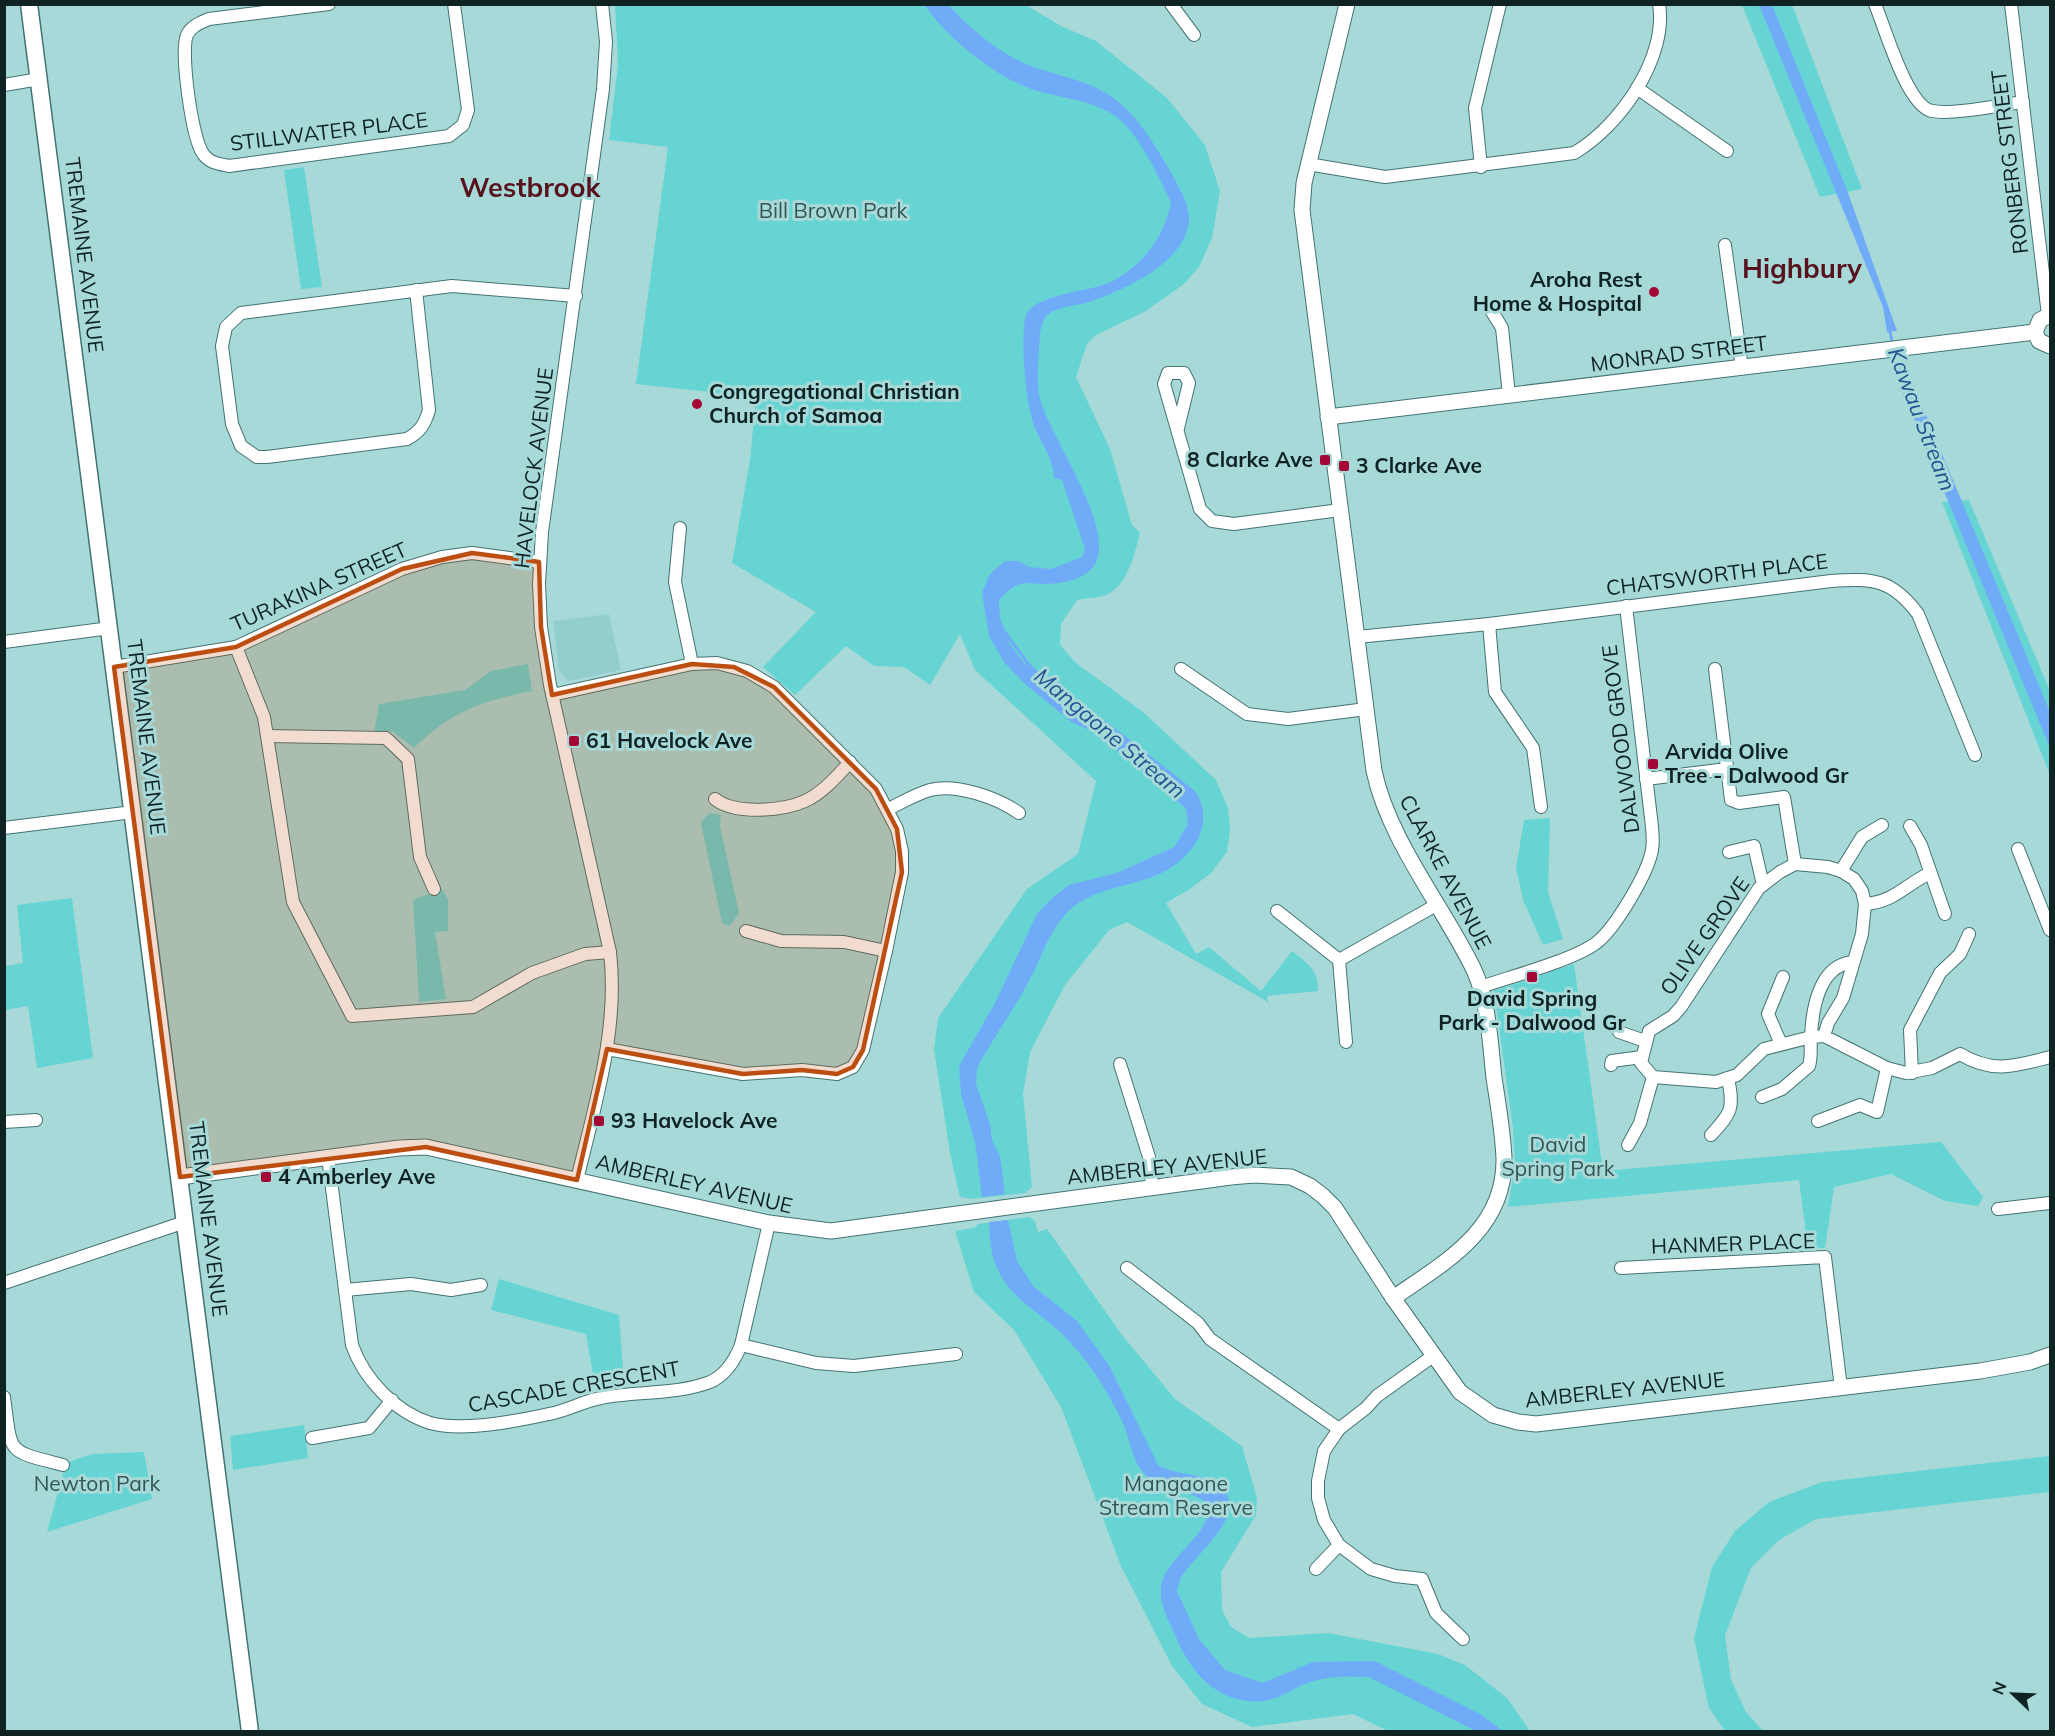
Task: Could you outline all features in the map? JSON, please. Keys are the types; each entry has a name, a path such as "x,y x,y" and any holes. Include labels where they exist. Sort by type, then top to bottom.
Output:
{"main road":[{"name":"TREMAINE AVENUE","path":"29,4 250,1731"}],"street":[{"name":"STILLWATER PLACE","path":"329,4 209,20 192,27 187,34 184,51 196,140 204,156 211,161 229,166 449,136 463,125 469,101 454,4"},
{"name":"HAVELOCK AVENUE","path":"577,1180 608,1049 614,986 610,952 552,695 541,627 539,562 606,61 602,4"},
{"path":"1171,4 1194,35"},
{"name":"CLARKE AVENUE","path":"1347,4 1308,164 1302,196 1302,219 1366,709 1378,788 1391,820 1481,987 1502,1142 1501,1188 1489,1217 1472,1241 1393,1298"},
{"path":"1481,166 1475,108 1500,4"},
{"path":"1308,164 1373,177 1481,166 1574,153 1594,142 1637,88 1659,40 1661,19 1659,4"},
{"path":"1875,4 1911,94 1924,108 1940,112 2023,102"},
{"name":"RONBERG STREET","path":"2011,4 2049,315"},
{"path":"4,85 39,80"},
{"path":"1637,88 1727,151"},
{"path":"1725,245 1742,368"},
{"path":"416,291 429,410 423,427 407,439 267,457 257,457 241,446 232,424 222,346 226,327 233,319 249,310 452,286 576,296"},
{"path":"1491,310 1503,328 1509,395"},
{"path":"2049,315 2037,323 2035,332 2039,341 2050,346"},
{"name":"MONRAD STREET","path":"1328,417 2035,332"},
{"path":"1178,428 1200,509 1212,521 1234,524 1340,510"},
{"path":"680,528 675,582 692,664"},
{"name":"TURAKINA STREET","path":"114,667 236,646 402,569 441,556 472,553 539,562"},
{"name":"CHATSWORTH PLACE","path":"1357,638 1489,624 1831,581 1878,581 1893,588 1918,614 1975,755"},
{"name":"DALWOOD GROVE","path":"1481,987 1574,954 1596,943 1604,935 1649,861 1652,830 1626,606"},
{"path":"1489,624 1495,692 1533,748 1541,807"},
{"path":"4,642 110,628"},
{"path":"236,646 259,697 293,902 352,1016 472,1007 532,973 585,954 610,952"},
{"path":"552,695 692,664 717,663 747,671 774,687 876,789 897,829 902,872 863,1050 853,1067 837,1074 802,1070 743,1074 608,1049"},
{"path":"1181,669 1247,714 1288,719 1366,709"},
{"path":"1715,669 1731,800 1738,803 1784,797 1795,864 1841,871 1858,884 1865,904 1862,934 1843,998 1817,1036"},
{"path":"267,736 387,738 408,759 420,857 434,889"},
{"path":"715,799 726,805 751,809 784,807 804,802 830,784 850,762"},
{"path":"1646,779 1727,769"},
{"path":"888,809 927,791 947,788 1001,800 1018,813"},
{"path":"4,828 133,812"},
{"path":"1841,871 1862,837 1882,825"},
{"path":"1910,826 1915,832 1945,914"},
{"path":"1729,852 1754,846 1763,885"},
{"path":"2018,849 2050,930"},
{"name":"OLIVE GROVE","path":"1642,1057 1649,1031 1673,1016 1681,1007 1763,885 1795,864"},
{"path":"1865,904 1892,899 1908,884 1930,873"},
{"path":"1339,960 1438,904"},
{"path":"1277,911 1339,960 1346,1042"},
{"path":"746,931 781,941 844,942 886,951"},
{"path":"1912,1073 1910,1030 1940,973 1960,954 1969,934"},
{"path":"1762,1097 1782,1089 1809,1066 1817,1036 1815,1007 1824,980 1836,965 1852,962"},
{"path":"1781,1044 1768,1014 1783,977"},
{"path":"1619,1032 1646,1041"},
{"path":"1611,1065 1612,1061 1642,1057 1641,1063 1653,1077 1716,1082 1737,1075 1764,1049 1817,1036 1887,1068 1912,1073 1932,1068 1960,1054 1979,1065 2012,1067 2050,1057"},
{"path":"1120,1064 1149,1157 1152,1186"},
{"path":"1818,1121 1860,1105 1877,1112 1887,1068"},
{"path":"1628,1145 1640,1123 1653,1077"},
{"path":"1711,1135 1731,1111 1732,1102 1728,1078"},
{"path":"4,1122 36,1120"},
{"name":"AMBERLEY AVENUE","path":"180,1177 328,1157 426,1147 769,1223 831,1231 1152,1186 1253,1175 1291,1177 1310,1186 1335,1208 1393,1298 1460,1392 1479,1407 1507,1419 1536,1424 1980,1371 2030,1362 2050,1355"},
{"name":"CASCADE CRESCENT","path":"328,1157 352,1345 358,1360 364,1373 392,1400 415,1417 442,1426 470,1426 548,1414 601,1398 711,1381 730,1366 741,1345 769,1223"},
{"path":"1998,1209 2050,1203"},
{"path":"4,1283 162,1227 185,1222"},
{"name":"HANMER PLACE","path":"1622,1268 1825,1257 1841,1388"},
{"path":"1126,1268 1198,1323 1210,1339 1339,1429"},
{"path":"345,1290 411,1284 451,1290 481,1285"},
{"path":"741,1345 816,1363 854,1366 956,1354"},
{"path":"1433,1356 1377,1396 1339,1429 1321,1460 1318,1498 1324,1520 1339,1545 1371,1569 1395,1576 1422,1579 1436,1613 1463,1639"},
{"path":"4,1397 10,1443 20,1454 63,1465"},
{"path":"312,1438 369,1428 392,1400"},
{"path":"1316,1569 1339,1545"}],"highlighted area":[{"path":"472,553 539,562 541,627 552,695 692,664 734,667 774,687 876,789 897,829 902,872 863,1050 853,1067 837,1074 802,1070 743,1074 607,1049 577,1180 426,1147 180,1177 114,667 236,647 402,569"}],"shaded area":[{"path":"609,614 621,670 568,681 559,670 553,621"}],"green space":[{"name":"Bill Brown Park","path":"1024,4 1063,27 1096,41 1167,98 1205,145 1220,191 1212,238 1199,267 1184,284 1146,311 1096,335 1087,344 1076,377 1110,449 1132,525 1140,533 1127,574 1117,588 1107,595 1077,600 1061,624 1060,645 1076,663 1143,712 1216,780 1228,808 1230,829 1227,852 1211,873 1166,903 1196,954 1209,947 1261,991 1292,951 1314,972 1318,991 1267,996 1268,1002 1127,922 1109,930 1065,985 1030,1052 1023,1094 1032,1187 1025,1193 973,1199 960,1197 950,1153 934,1049 938,1018 1027,889 1078,854 1096,781 975,670 960,634 930,685 904,667 874,666 846,646 795,695 763,667 816,612 732,563 750,460 756,397 636,384 668,147 609,140 618,64 615,5"},
{"path":"1742,5 1792,5 1862,189 1820,197"},
{"path":"304,167 322,287 301,289 284,170"},
{"path":"1969,500 2050,691 2050,775 1942,502"},
{"path":"528,664 532,691 469,709 441,725 414,748 392,731 374,733 379,704 465,690 491,671"},
{"path":"709,813 721,815 720,826 739,913 730,926 722,923 701,823"},
{"path":"1550,818 1548,892 1563,939 1543,945 1523,900 1516,868 1524,820"},
{"path":"442,889 448,899 448,931 435,932 446,999 419,1002 413,900"},
{"path":"72,898 93,1058 37,1068 28,1006 5,1010 5,966 23,963 17,905"},
{"name":"David Spring Park","path":"1574,964 1603,1171 1941,1142 1983,1197 1978,1206 1945,1201 1891,1174 1834,1187 1825,1248 1808,1248 1799,1180 1508,1207 1515,1165 1513,1128 1494,991"},
{"name":"Mangaone Stream Reserve","path":"1029,1217 1035,1221 1038,1232 1047,1229 1122,1335 1175,1399 1242,1446 1257,1498 1256,1515 1221,1572 1222,1610 1231,1627 1249,1638 1328,1633 1438,1654 1465,1665 1507,1698 1530,1731 1388,1731 1353,1714 1252,1727 1202,1704 1172,1666 1121,1566 1061,1407 1014,1330 974,1292 955,1231 974,1228 978,1224"},
{"path":"499,1279 619,1315 624,1382 595,1387 586,1334 491,1310"},
{"path":"304,1425 308,1458 233,1470 230,1436"},
{"name":"Newton Park","path":"144,1452 152,1499 47,1532 66,1463 92,1454"},
{"path":"2050,1456 2050,1492 1816,1519 1779,1540 1751,1568 1725,1635 1731,1680 1746,1712 1763,1731 1725,1731 1709,1708 1694,1638 1712,1567 1735,1531 1769,1502 1822,1482"}],"water":[{"path":"925,5 949,5 975,31 1006,54 1028,65 1096,88 1124,106 1138,121 1173,176 1187,205 1189,218 1186,234 1178,249 1151,273 1101,298 1053,311 1044,320 1040,331 1038,385 1040,399 1090,509 1097,532 1099,552 1093,567 1083,576 1056,583 1020,584 1008,591 999,601 1000,618 1010,644 1024,663 1112,726 1194,790 1200,801 1203,824 1194,845 1177,863 1141,881 1086,898 1064,916 1053,932 1023,992 977,1068 976,1084 990,1124 992,1141 1000,1156 1005,1194 982,1197 975,1142 961,1094 959,1066 995,1003 1037,914 1054,896 1069,885 1117,873 1174,847 1188,824 1186,809 1138,766 1092,731 1073,723 1025,684 1004,662 989,636 982,593 990,574 1005,561 1019,561 1029,567 1051,569 1082,557 1085,549 1062,480 1054,478 1051,463 1032,419 1024,369 1025,319 1029,311 1037,304 1061,295 1109,283 1132,269 1157,239 1168,216 1171,203 1154,168 1123,122 1095,105 1031,89 1003,75 958,42 933,17"},
{"path":"1759,5 1772,5 1847,190 1897,331 1887,332 1883,307"},
{"path":"1891,363 1904,363 2050,712 2050,748"},
{"path":"1008,1220 1017,1261 1034,1287 1076,1320 1109,1365 1158,1465 1214,1481 1228,1496 1229,1508 1225,1521 1187,1569 1177,1591 1199,1639 1225,1670 1263,1683 1313,1662 1375,1661 1480,1714 1503,1731 1476,1731 1369,1677 1317,1680 1269,1700 1248,1701 1221,1693 1199,1675 1183,1652 1167,1617 1162,1602 1161,1586 1174,1561 1204,1525 1209,1507 1198,1497 1156,1483 1144,1473 1135,1458 1119,1414 1087,1363 1054,1326 1024,1303 1007,1285 993,1258 989,1222"}],"waterway":[{"name":"Kawau Stream","path":"1889,328 1893,345"},
{"name":"Mangaone Stream","path":"1004,631 1029,665 1040,675"}],"place":[{"name":"Aroha Rest Home & Hospital","path":"1654,292"},
{"name":"Congregational Christian Church of Samoa","path":"697,404"},
{"name":"8 Clarke Ave","path":"1325,460"},
{"name":"3 Clarke Ave","path":"1344,466"},
{"name":"61 Havelock Ave","path":"574,741"},
{"name":"Arvida Olive Tree - Dalwood Gr","path":"1653,764"},
{"name":"David Spring Park - Dalwood Gr","path":"1532,977"},
{"name":"93 Havelock Ave","path":"599,1121"},
{"name":"4 Amberley Ave","path":"266,1177"}],"district":[{"name":"Westbrook","path":"530,188"},
{"name":"Highbury","path":"1802,269"}]}
